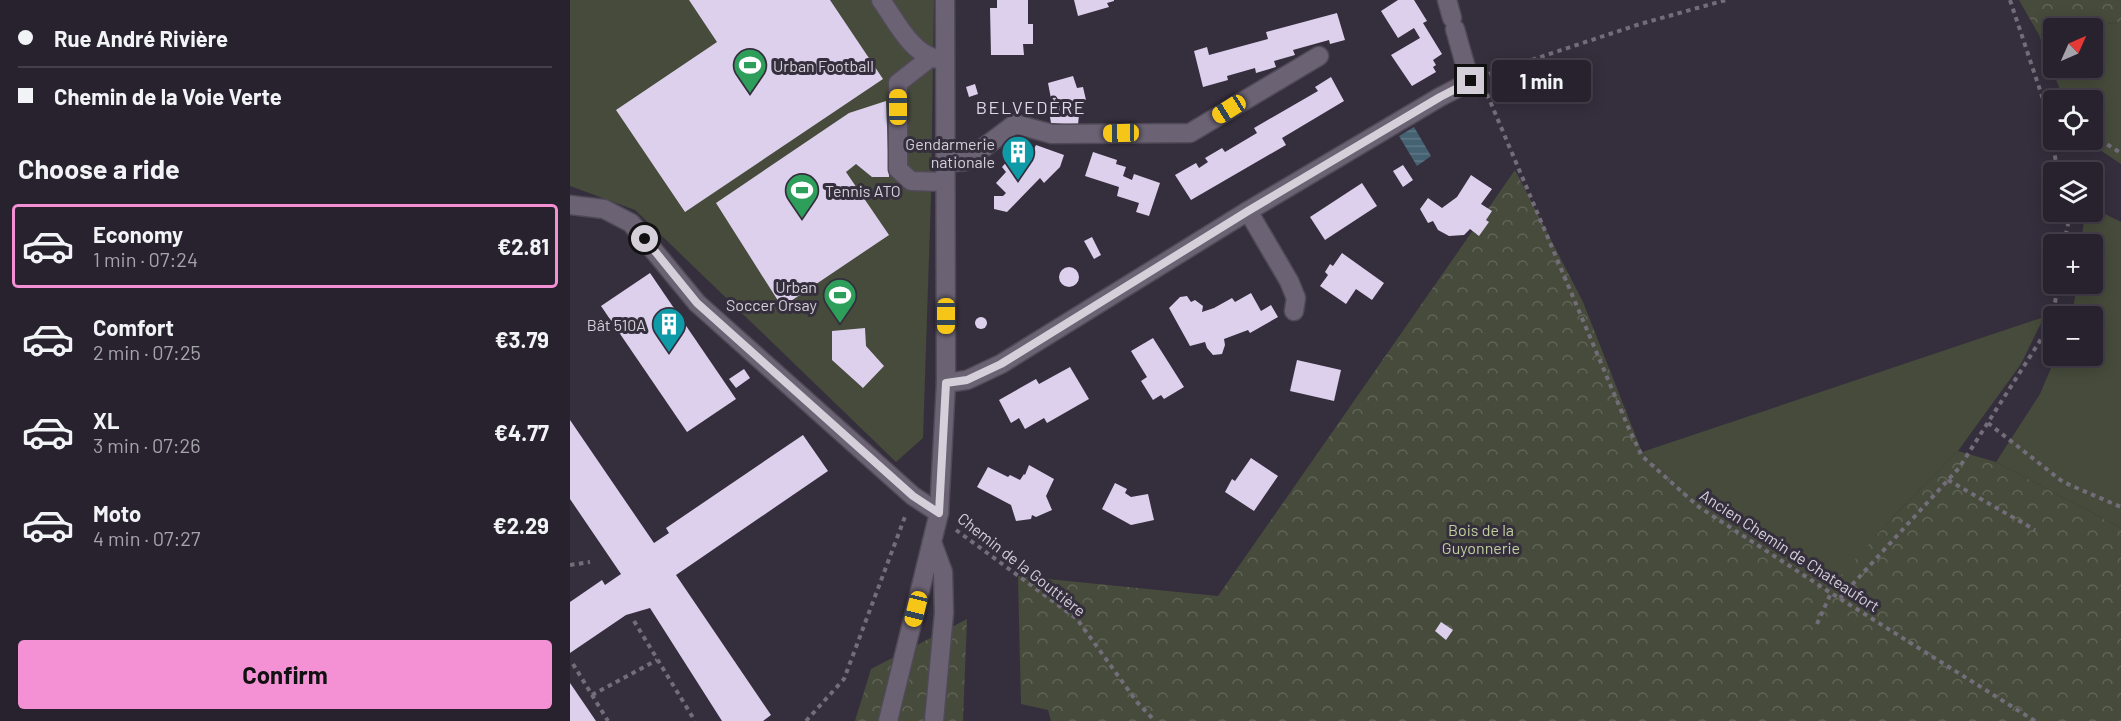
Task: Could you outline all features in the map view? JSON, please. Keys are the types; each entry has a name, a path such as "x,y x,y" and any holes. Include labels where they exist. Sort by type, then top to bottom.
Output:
{"street":[{"path":"881,0 911,42 938,58"},
{"path":"888,721 939,513 946,383 945,163 938,58 945,0"},
{"path":"946,383 967,380 1001,364 1248,211 1440,97 1477,82 1451,16"},
{"path":"945,163 966,161 1015,124 1052,134 1190,133 1319,56"},
{"path":"938,58 898,83 898,168 910,181 945,182"},
{"path":"570,205 604,208 631,223 697,303 913,496 939,513"},
{"path":"1248,211 1289,280 1296,298 1294,311"},
{"path":"932,542 943,572 944,613 934,721"}],"path":[{"path":"1477,82 1529,59 1726,0"},
{"path":"2010,0 2043,99"},
{"name":"Ancien Chemin de Chateaufort","path":"1477,82 1642,456 1699,507 1831,593 2036,721"},
{"path":"2103,142 2121,153"},
{"path":"1840,598 1959,468 2052,322 2056,294"},
{"path":"1988,423 2063,482 2121,507"},
{"path":"1948,480 2035,530"},
{"path":"806,721 844,679 913,496"},
{"name":"Chemin de la Gouttière","path":"939,513 958,532 1077,619 1137,702 1155,721"},
{"path":"570,565 590,562"},
{"path":"1817,624 1831,593"},
{"path":"634,621 695,721"},
{"path":"592,695 657,660"},
{"path":"573,664 608,721"}],"green space":[{"name":"Urban Soccer Orsay","path":"570,0 934,0 931,197 923,438 896,462 635,210 570,186"},
{"path":"2019,0 2121,0 2121,22 2103,25 2103,18 2043,18 2043,34 2039,35"},
{"path":"2121,22 2121,164 2100,150 2103,150 2103,90 2060,90 2056,78 2103,78 2103,25"},
{"name":"Bois de la Guyonnerie","path":"1515,170 1583,302 1642,452 1701,506 1828,590 1894,516 1958,451 1996,462 2121,528 2121,721 1051,721 1048,710 1021,704 1018,576 1218,596"},
{"path":"2103,213 2121,222 2121,528 1996,462 2040,394 2052,366 2103,366 2103,306 2074,306 2075,294 2103,294 2103,234 2082,234 2084,222 2103,222"},
{"path":"2043,317 2021,364 1958,451 1894,516 1829,590 1701,506 1642,452"},
{"path":"967,619 963,721 855,721 871,669"}],"water":[{"path":"1414,127 1431,156 1417,166 1399,136"}],"building":[{"name":"Urban Football","path":"689,0 830,0 883,79 685,212 616,110 717,42"},
{"path":"997,0 1028,0 1028,24 1033,24 1033,44 1023,44 1024,55 991,55 990,8 997,8"},
{"path":"1074,0 1114,1 1107,3 1109,7 1078,16"},
{"path":"1398,0 1414,0 1427,21 1423,23 1442,54 1433,60 1436,72 1412,86 1391,55 1420,38 1414,28 1398,38 1381,11"},
{"path":"1337,13 1345,40 1330,44 1329,40 1293,50 1295,55 1274,61 1276,67 1256,73 1255,68 1227,76 1228,80 1203,87 1194,51 1207,47 1209,55 1268,39 1266,32"},
{"path":"1073,76 1077,88 1083,87 1086,100 1080,103 1078,125 1051,123 1049,111 1053,109 1048,83"},
{"path":"1331,77 1344,101 1282,138 1286,145 1191,200 1175,175 1196,163 1199,168 1208,162 1205,158 1222,148 1225,152 1257,133 1254,128 1318,91 1315,87"},
{"path":"975,84 978,94 969,97 966,87"},
{"name":"Tennis ATO","path":"886,101 889,177 872,177 856,164 846,172 889,235 782,307 716,203 849,113"},
{"name":"Gendarmerie nationale","path":"1036,145 1064,155 1060,167 1044,183 1040,178 1007,212 994,209 994,196 1003,196 1006,193 996,183 1006,172 1002,167 1012,156 1017,159 1026,151 1031,155"},
{"path":"1093,152 1117,160 1116,164 1126,167 1123,176 1132,180 1134,174 1160,183 1149,216 1136,212 1139,203 1117,196 1119,187 1085,176"},
{"path":"1403,165 1413,180 1403,187 1393,171"},
{"path":"1471,175 1492,189 1481,204 1492,211 1486,220 1489,222 1479,236 1470,229 1464,235 1449,236 1438,230 1433,221 1428,223 1420,209 1428,198 1442,208 1457,197"},
{"path":"1362,183 1377,206 1325,240 1310,217"},
{"path":"1092,237 1101,255 1094,259 1084,241"},
{"path":"1342,253 1384,283 1372,300 1356,289 1346,304 1320,286 1328,275 1325,272 1330,264 1333,266"},
{"path":"1069,267 1076,270 1079,277 1076,284 1069,287 1062,284 1059,277 1062,270"},
{"name":"Bât 510A","path":"650,273 736,399 687,432 601,306"},
{"path":"1251,293 1261,311 1271,305 1278,317 1250,333 1248,330 1224,339 1222,354 1213,355 1205,342 1190,346 1169,308 1180,297 1187,296 1191,302 1195,300 1203,306 1202,312 1232,298 1235,302"},
{"path":"983,317 987,323 983,329 979,329 975,321"},
{"path":"865,328 866,346 884,366 863,388 832,360 832,331"},
{"path":"1153,338 1184,387 1164,399 1161,395 1153,400 1141,381 1147,377 1131,351"},
{"path":"1297,360 1341,370 1334,401 1290,391"},
{"path":"1070,367 1089,399 1047,423 1044,418 1025,429 1019,418 1011,423 999,400 1036,379 1039,384"},
{"path":"744,369 750,378 736,388 729,379"},
{"path":"570,420 654,543 669,533 666,528 803,435 828,471 676,575 771,715 763,721 722,721 650,608 626,615 570,653 570,602 602,580 605,585 621,574 570,499"},
{"path":"1251,458 1278,476 1254,511 1225,492 1232,479 1235,481"},
{"path":"1029,465 1054,479 1046,496 1052,510 1036,517 1032,515 1031,519 1016,521 1011,505 977,487 988,467 1020,480"},
{"path":"1115,483 1127,489 1125,493 1131,497 1148,494 1154,520 1131,525 1102,509"},
{"path":"1441,622 1453,630 1446,640 1435,631"},
{"path":"570,683 596,721 570,721"}],"place":[{"name":"Urban Football","path":"750,94"},
{"name":"Gendarmerie nationale","path":"1018,181"},
{"name":"Tennis ATO","path":"802,219"},
{"name":"Urban Soccer Orsay","path":"840,324"},
{"name":"Bât 510A","path":"669,353"}],"district":[{"name":"BELVEDÈRE","path":"1031,107"}],"route":[{"path":"645,239 697,303 913,496 939,513 946,383 967,380 1001,364 1248,211 1471,81"}]}
